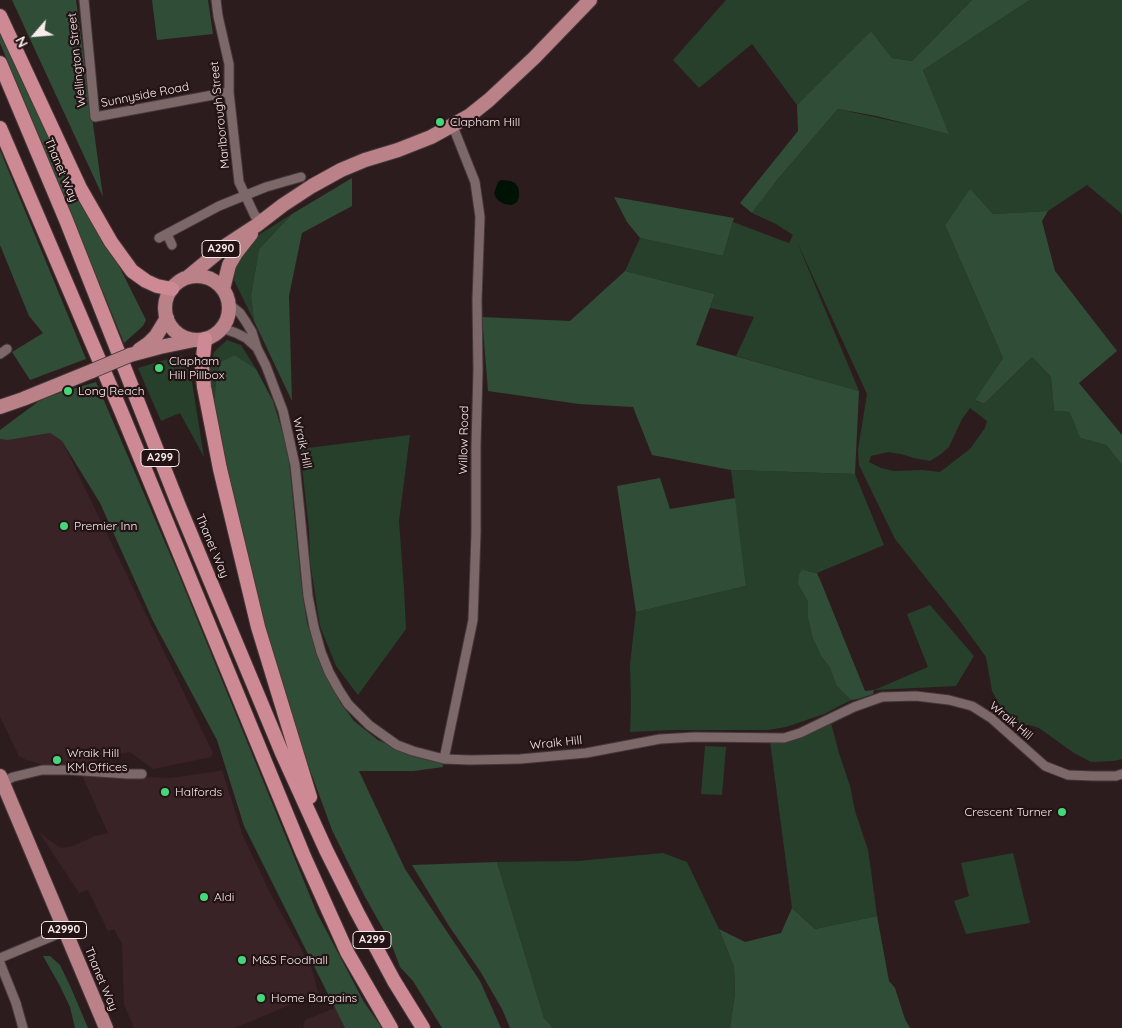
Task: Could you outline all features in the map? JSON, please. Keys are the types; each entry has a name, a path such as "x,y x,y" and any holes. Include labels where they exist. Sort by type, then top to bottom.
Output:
{"highway":[{"path":"0,16 80,188 111,242 132,271 157,286 172,289"},
{"name":"Thanet Way","path":"0,63 66,220 182,515 282,753 326,850 357,912 394,981 423,1028"},
{"name":"A299","path":"0,128 121,411 303,854 347,952 391,1028"},
{"path":"200,340 204,387 220,469 258,628 326,850"}],"main road":[{"name":"A290","path":"172,289 228,244 283,204 312,186 341,170 365,160 398,150 430,137 469,116 534,58 590,0"},
{"name":"A290","path":"223,289 229,265 236,252 260,222"},
{"path":"130,355 160,347 200,340 214,335 222,328 229,312 227,296 223,289 216,282 207,278 198,276 188,277"},
{"path":"172,289 167,298 165,308 167,318 178,334 185,338 200,340"},
{"path":"0,407 130,355 144,347 156,336 167,318"},
{"name":"Thanet Way","path":"1,779 106,1028"}],"street":[{"name":"Wellington Street","path":"84,0 95,117"},
{"name":"Marlborough Street","path":"216,0 229,64 229,92 239,182 255,216 260,222"},
{"name":"Sunnyside Road","path":"95,117 229,92"},
{"name":"Willow Road","path":"444,759 473,620 476,533 477,300 480,217 475,182 452,124"},
{"path":"172,245 163,236 219,206 266,187 301,177"},
{"name":"Wraik Hill","path":"229,304 240,313 252,332 274,387 289,436 296,475 308,596 321,652 329,672 348,704 361,718 397,745 413,752 444,759 470,760 537,758 586,753 660,739 704,737 784,738 800,733 854,706 882,698 916,696 949,700 972,706 991,718 1045,766 1068,775 1116,776 1122,774"},
{"name":"Wraik Hill","path":"222,328 246,338 257,348"},
{"path":"1,779 42,770 142,774"},
{"path":"0,958 65,931"},
{"path":"0,963 16,1003 23,1028"}],"shaded area":[{"path":"501,180 511,181 518,187 519,197 514,204 504,204 496,198 494,193 498,182"},
{"path":"50,433 62,441 213,753 211,757 153,769 130,752 62,769 26,760 19,756 0,717 0,439 8,440"},
{"path":"222,770 243,836 270,893 311,967 318,993 235,1028 134,1028 124,1004 122,944 114,929 108,931 88,890 79,893 39,832 62,848 73,846 95,836 108,833 82,775 169,778"},
{"path":"335,1008 345,1028 303,1028 305,1020"}],"green space":[{"path":"12,0 76,0 103,197"},
{"path":"152,0 208,0 213,34 157,40"},
{"path":"726,0 972,0 912,61 892,58 871,31 797,105 752,44 699,88 673,60"},
{"path":"972,0 1030,0 923,70 949,134 876,116 838,109 777,180 752,213 740,203 798,131 797,105 871,31 892,58 912,61"},
{"path":"1030,0 1122,0 1122,214 1087,185 1048,211 993,214 970,190 945,225 1003,358 976,401 984,404 1032,357 1051,377 1054,411 1071,412 1080,438 1106,445 1122,465 1122,759 1091,762 1074,753 1039,728 1019,725 1001,707 992,691 986,657 895,539 859,465 858,450 867,394 797,242 859,391 736,356 754,317 710,308 715,294 625,271 640,238 723,256 733,222 789,243 793,235 776,224 752,213 777,180 838,109 948,133 923,70","holes":["970,408 987,421 985,428 970,449 940,472 922,470 894,471 881,468 869,462 871,456 888,452 930,461 949,447 962,419"]},
{"path":"0,28 146,320 143,326 124,343 0,43"},
{"path":"0,150 86,359 30,380 12,352 43,333 29,316 0,245"},
{"path":"352,178 352,206 302,233 289,296 292,401 254,321 251,296 259,249 292,214"},
{"path":"970,189 993,214 1048,211 1042,221 1055,271 1117,351 1079,383 1122,435 1122,465 1106,445 1080,438 1070,412 1054,411 1051,377 1032,357 984,404 975,400 1003,358 945,225"},
{"path":"614,197 734,218 723,256 640,238 627,222"},
{"path":"292,214 259,249 251,296 254,321 234,280 237,262 260,234"},
{"path":"625,271 715,294 696,345 859,391 855,474 731,470 652,455 633,407 579,404 488,391 482,317 570,321"},
{"path":"227,340 241,345 256,369 235,355 216,379 214,407 209,371 214,352"},
{"path":"181,355 189,364 204,457 180,413 161,421 138,368"},
{"path":"235,355 256,369 273,401 288,450 307,623 320,662 340,702 354,721 378,740 410,754 442,762 443,767 414,771 359,771 405,869 480,981 501,1028 442,1028 413,981 400,967 391,943 364,895 332,830 287,707 249,573 214,407 216,379 221,362"},
{"path":"96,382 179,575 317,913 364,1002 382,1028 345,1028 244,826 217,740 153,621 100,503 62,441 50,433 8,440 0,439 0,430 39,401 52,395"},
{"path":"410,435 399,521 406,629 358,695 336,666 320,626 310,561 309,529 300,449"},
{"path":"731,470 855,474 884,545 817,573 808,571 798,584 808,602 808,618 813,639 821,656 830,668 836,685 851,700 824,714 786,727 768,730 630,732 630,664 636,612 746,586"},
{"path":"660,478 670,509 735,498 746,586 636,612 617,486"},
{"path":"802,570 817,573 865,691 874,690 873,694 851,700 836,685 830,668 821,656 813,639 808,618 808,602 798,584 799,575"},
{"path":"930,605 974,656 956,686 874,690 928,667 907,614"},
{"path":"831,723 850,786 855,811 868,850 877,916 815,929 792,908 770,741 810,733"},
{"path":"705,746 726,747 722,795 701,794"},
{"path":"663,853 687,862 719,929 734,967 735,993 730,1028 553,1028 544,1018 497,862 578,861"},
{"path":"1013,853 1030,923 966,934 954,901 969,896 961,863"},
{"path":"497,862 544,1018 553,1028 510,1028 502,1009 480,971 449,926 412,865"},
{"path":"792,908 815,929 877,916 889,981 895,988 905,1019 910,1028 730,1028 735,993 734,967 719,929 745,942 781,933"},
{"path":"43,956 50,956 60,965 88,1028 75,1028 70,1007"}],"place":[{"name":"Clapham Hill","path":"440,122"},
{"name":"Clapham Hill Pillbox","path":"159,368"},
{"name":"Long Reach","path":"68,391"},
{"name":"Premier Inn","path":"64,526"},
{"name":"Wraik Hill KM Offices","path":"57,760"},
{"name":"Halfords","path":"165,792"},
{"name":"Crescent Turner","path":"1062,812"},
{"name":"Aldi","path":"204,897"},
{"name":"M&S Foodhall","path":"242,960"},
{"name":"Home Bargains","path":"261,998"}]}
